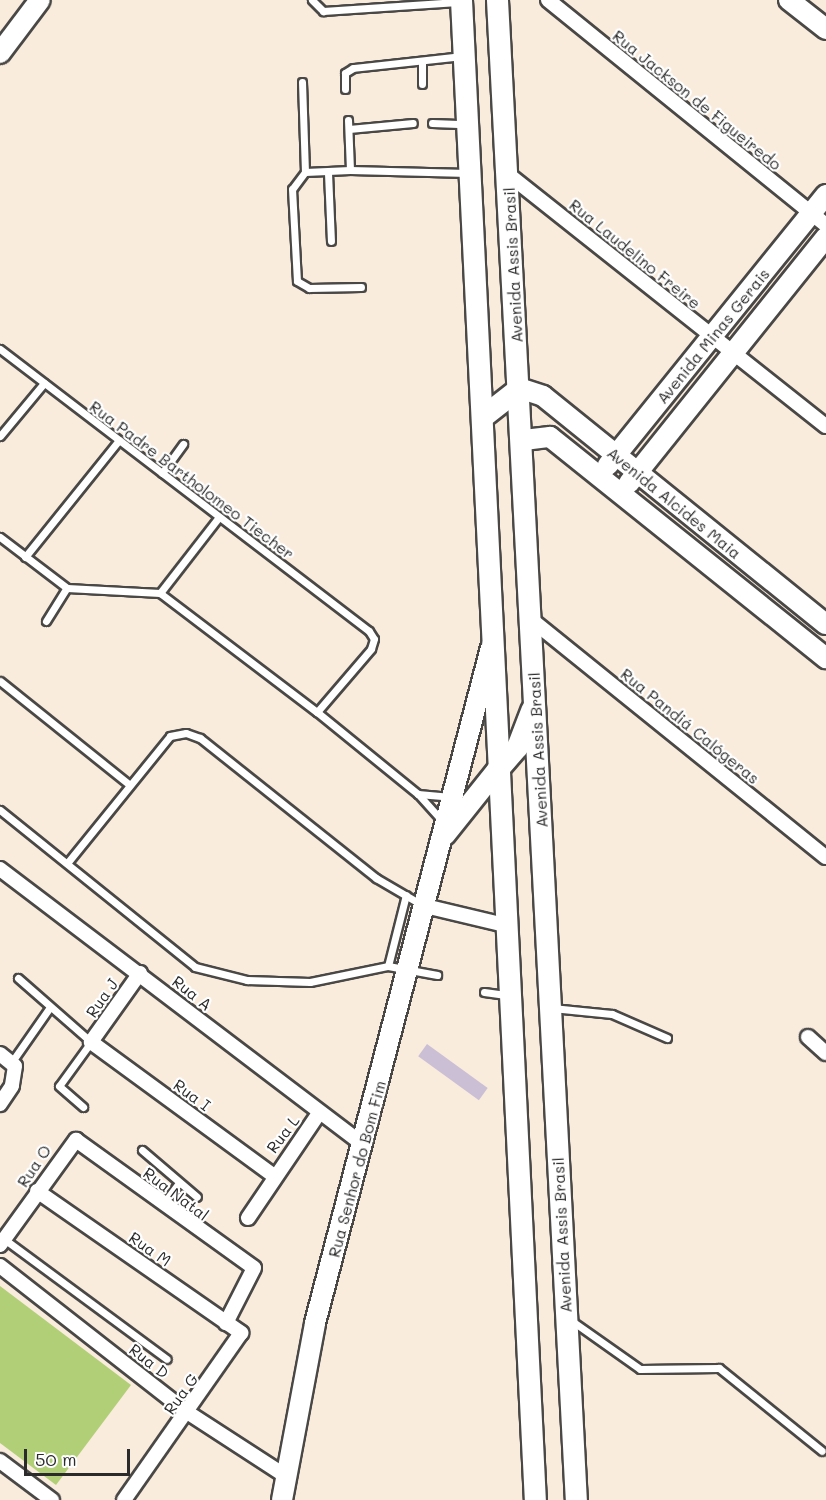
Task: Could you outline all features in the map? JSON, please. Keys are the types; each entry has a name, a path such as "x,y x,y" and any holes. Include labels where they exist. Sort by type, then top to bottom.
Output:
{"main road":[{"name":"Avenida Assis Brasil","path":"497,0 509,175 519,388 524,440 533,621 534,699 576,1500"},
{"path":"461,1 482,417 496,771 535,1500"},
{"path":"482,417 519,388"},
{"path":"496,771 517,747 534,699"}],"street":[{"path":"0,53 40,0"},
{"name":"Rua Jackson de Figueiredo","path":"548,0 819,220"},
{"path":"789,0 826,29"},
{"name":"Rua Laudelino Freire","path":"509,175 826,426"},
{"name":"Avenida Minas Gerais","path":"599,477 712,337 819,220 826,195"},
{"name":"Avenida Minas Gerais","path":"619,494 826,237"},
{"name":"Avenida Alcides Maia","path":"519,388 543,396 826,624"},
{"name":"Avenida Alcides Maia","path":"524,440 550,437 826,658"},
{"name":"Rua Pandiá Calógeras","path":"533,621 826,857"},
{"name":"Rua Senhor do Bom Fim","path":"282,1500 284,1475 315,1323 411,967 450,797 492,642"},
{"name":"Rua Senhor do Bom Fim","path":"443,831 496,771"},
{"name":"Rua A","path":"0,869 140,973 363,1145"},
{"path":"425,906 505,925"},
{"name":"Rua J","path":"91,1042 140,973"},
{"path":"808,1037 826,1053"},
{"name":"Rua I","path":"91,1042 273,1175"},
{"path":"0,1104 12,1086 9,1061"},
{"name":"Rua L","path":"248,1218 273,1175 319,1113"},
{"name":"Rua O","path":"2,1242 70,1143 78,1141"},
{"name":"Rua Natal","path":"78,1141 162,1205 255,1270 226,1323"},
{"name":"Rua M","path":"38,1191 242,1336"},
{"name":"Rua D","path":"0,1266 188,1412 284,1475"},
{"name":"Rua G","path":"129,1498 242,1336"},
{"path":"0,1461 52,1500"}],"lane":[{"path":"312,0 323,11 461,1"},
{"path":"345,89 345,73 353,68 464,56"},
{"path":"422,62 422,84"},
{"path":"302,82 305,172 292,189 297,281 309,288 361,287"},
{"path":"348,120 350,170"},
{"path":"349,129 413,123"},
{"path":"432,123 467,124"},
{"path":"305,172 350,170 470,173"},
{"path":"328,172 331,240"},
{"name":"Rua Padre Bartholomeo Tiecher","path":"0,349 369,631 374,639 371,649 317,712"},
{"path":"0,436 44,383"},
{"path":"25,557 119,440"},
{"path":"162,473 183,444"},
{"path":"160,593 219,517"},
{"path":"0,537 67,588 160,593 317,712 418,794 443,831"},
{"path":"46,621 67,588"},
{"path":"0,681 129,785"},
{"path":"68,862 170,736 201,738 406,895 425,906"},
{"path":"418,794 450,797"},
{"path":"0,810 68,862 195,967 247,980 310,982 388,966 411,967 437,975"},
{"path":"388,966 406,895"},
{"path":"18,978 91,1042 59,1086 83,1107"},
{"path":"484,992 508,995"},
{"path":"9,1061 50,1007"},
{"path":"550,1008 612,1014 667,1038"},
{"path":"142,1150 197,1197"},
{"path":"162,1205 180,1183"},
{"path":"2,1242 48,1271 167,1359"},
{"path":"566,1317 640,1369 719,1368 822,1451"}],"shaded area":[{"path":"427,1044 488,1088 479,1100 418,1056"}],"green space":[{"path":"0,1286 131,1385 56,1485 0,1443"}]}
